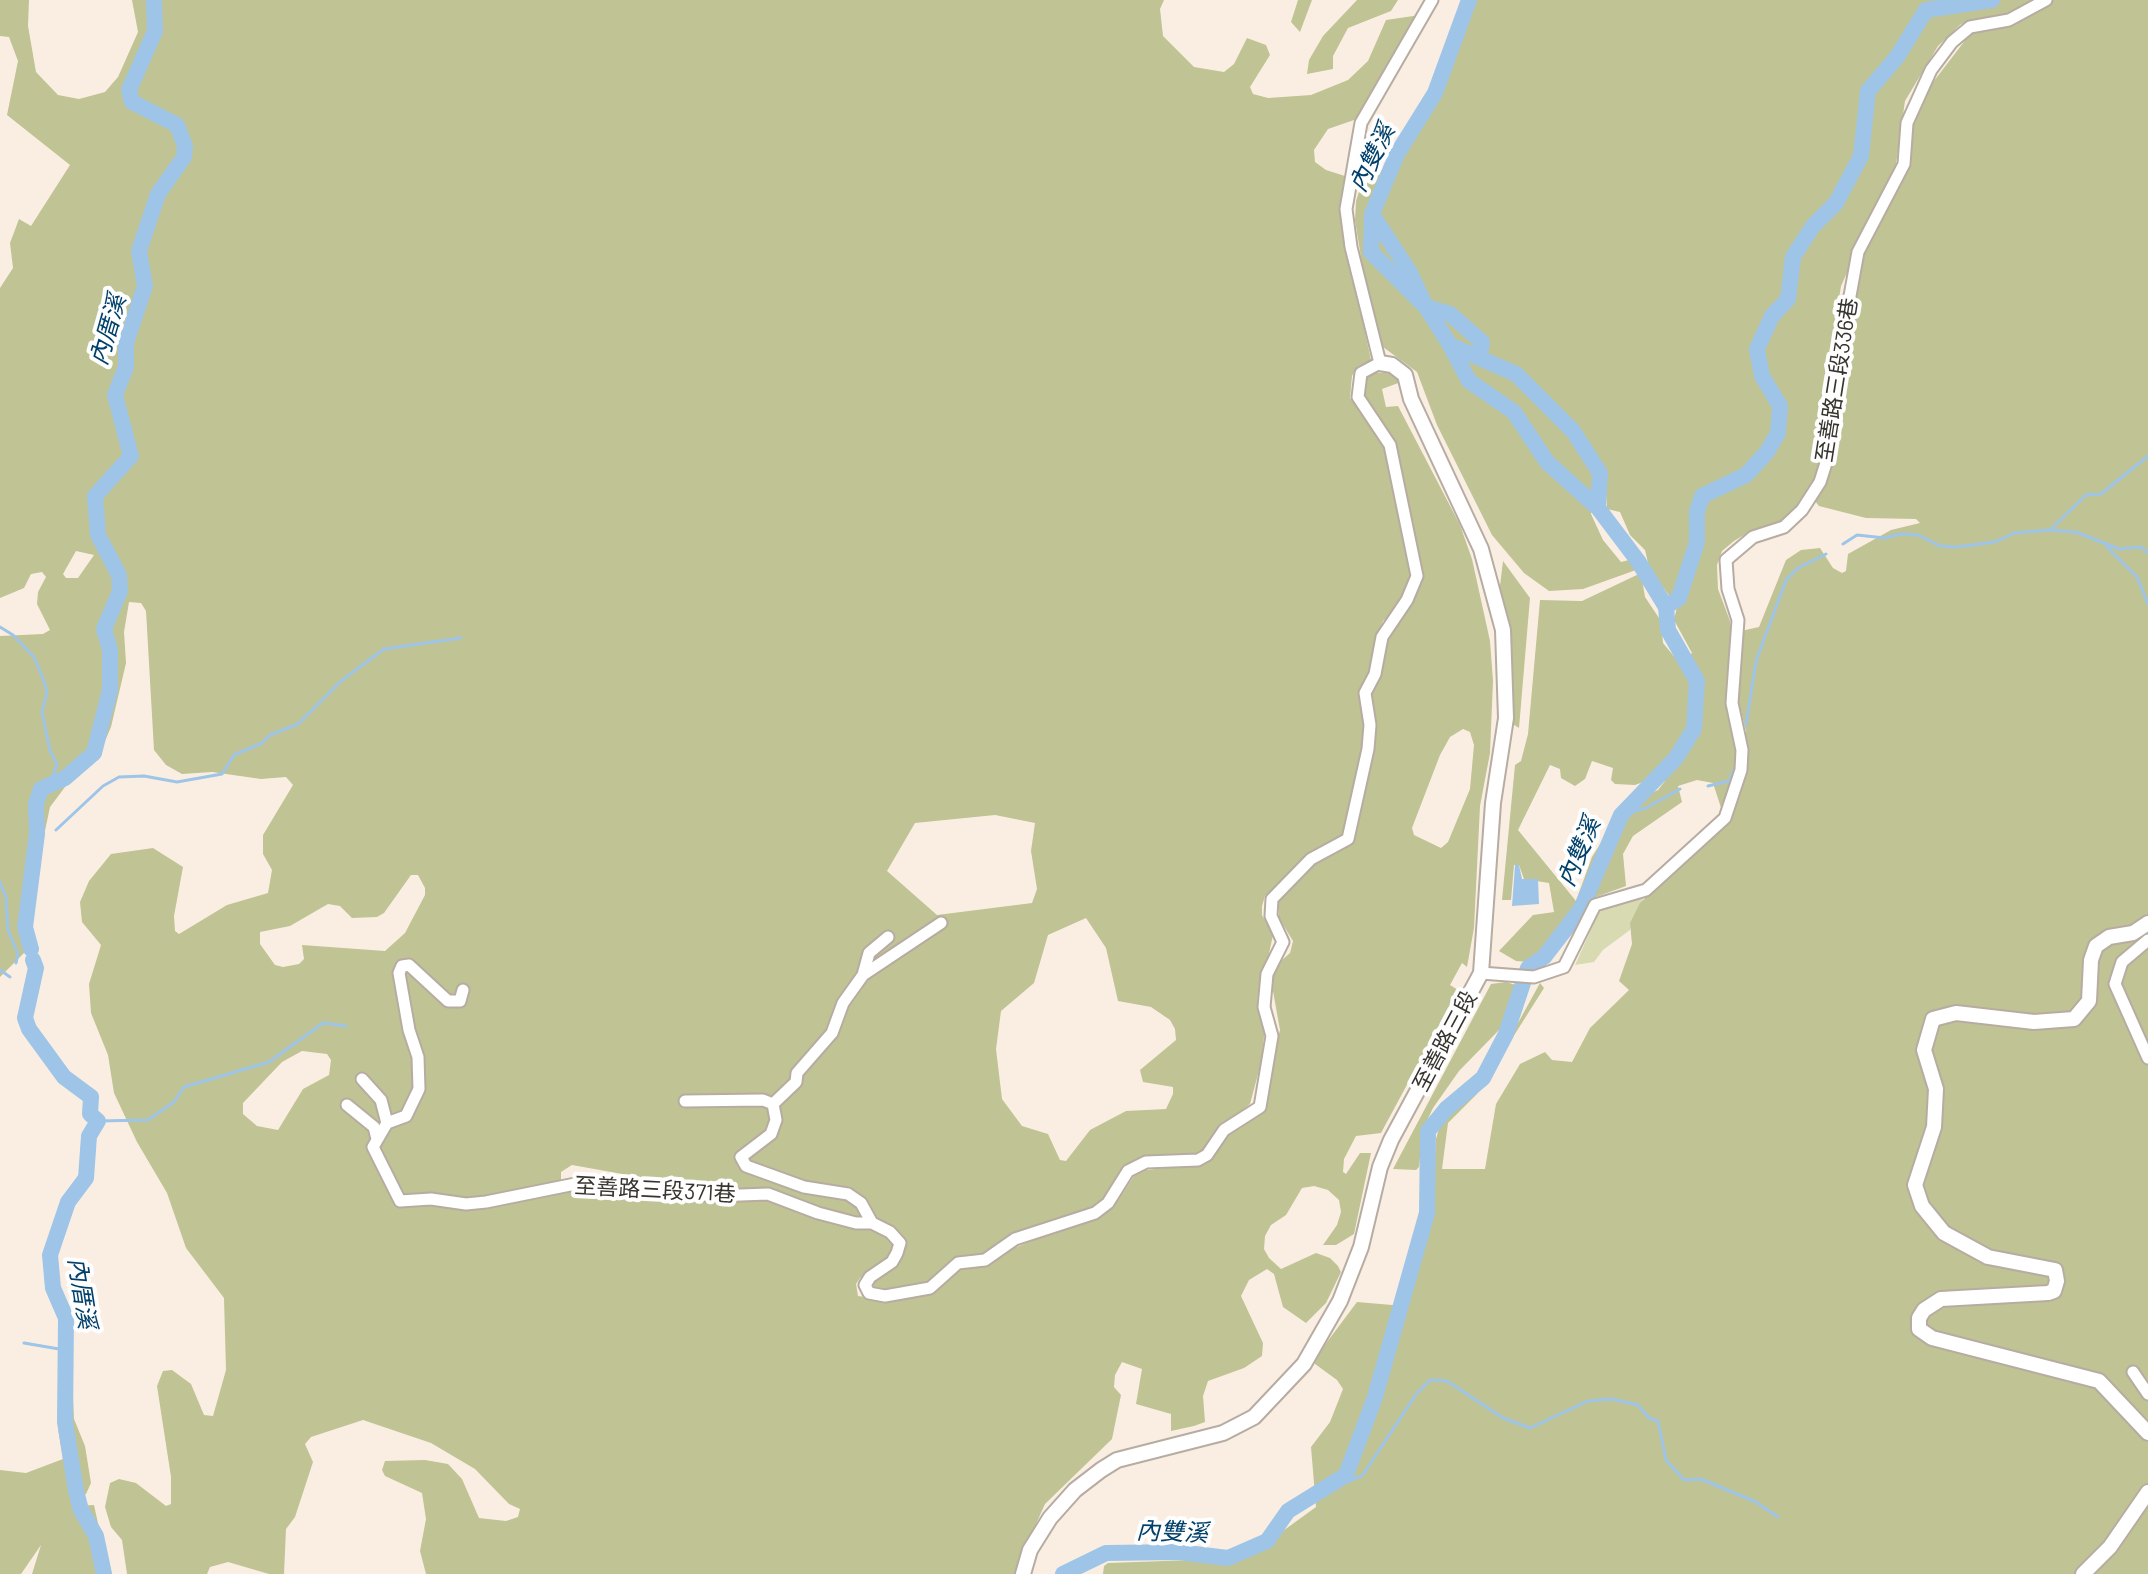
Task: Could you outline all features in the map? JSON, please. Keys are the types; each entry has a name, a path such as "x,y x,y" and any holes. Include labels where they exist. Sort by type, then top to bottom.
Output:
{"street":[{"path":"888,937 869,953 863,975 843,1003 832,1033 797,1073 796,1082 773,1104 774,1129 742,1154 741,1161 804,1187 848,1194 861,1203 872,1223 890,1232 900,1243 892,1262 870,1277 865,1285 869,1293 915,1293 930,1288 958,1263 985,1260 1015,1239 1095,1213 1108,1203 1128,1171 1146,1162 1198,1160 1207,1155 1224,1130 1260,1107 1272,1036 1264,1007 1267,974 1283,942 1271,916 1272,899 1311,859 1348,839 1368,749 1370,725 1364,705 1365,693 1375,674 1382,637 1407,600 1417,576 1390,445 1357,392 1361,373 1380,363 1351,247 1346,209 1361,123 1432,0"},
{"name":"至善路三段336巷","path":"1481,973 1534,977 1564,967 1595,905 1646,890 1725,818 1741,770 1742,750 1741,731 1732,703 1738,620 1728,589 1726,560 1732,551 1753,537 1784,527 1802,510 1820,482 1826,463 1829,411 1858,252 1904,164 1907,123 1931,70 1952,42 1970,27 2009,20 2046,0"},
{"name":"至善路三段","path":"1023,1574 1030,1550 1050,1518 1075,1490 1101,1470 1117,1460 1223,1433 1254,1417 1304,1364 1346,1288 1373,1206 1380,1167 1391,1140 1481,973 1493,803 1506,718 1503,630 1481,549 1411,399 1405,375 1392,365 1380,363"},
{"path":"863,975 941,923"},
{"path":"2148,923 2133,933 2109,937 2096,946 2091,960 2089,1001 2074,1019 2034,1022 1956,1013 1933,1019 1924,1050 1936,1089 1934,1127 1915,1185 1922,1206 1944,1233 1988,1257 2055,1270 2057,1281 2054,1291 2048,1293 1941,1299 1924,1310 1919,1318 1919,1329 1932,1338 2099,1381 2148,1433"},
{"path":"2148,940 2122,962 2115,984 2148,1058"},
{"path":"377,1139 387,1123 406,1116 419,1089 418,1057 409,1030 399,973 402,966 409,965 418,970 448,1001 460,1001 463,990"},
{"path":"362,1079 381,1100 387,1123"},
{"path":"685,1101 763,1100 773,1104"},
{"path":"347,1105 374,1127 377,1139"},
{"name":"至善路三段371巷","path":"377,1139 374,1154 400,1201 486,1202 585,1182 714,1196 768,1194 818,1213 856,1223 872,1223"},
{"path":"2133,1372 2148,1394"},
{"path":"2083,1574 2110,1547 2148,1492"}],"green space":[{"path":"0,0 29,0 28,26 36,72 58,95 79,99 105,92 118,77 138,32 132,0 1164,0 1160,9 1163,36 1194,67 1224,72 1234,64 1247,38 1266,45 1270,55 1250,87 1253,94 1268,98 1311,95 1348,80 1368,61 1386,20 1420,15 1391,57 1357,119 1328,129 1314,150 1315,162 1326,170 1348,177 1343,209 1346,245 1371,360 1358,366 1352,376 1350,398 1387,446 1412,564 1410,582 1396,610 1383,621 1374,643 1371,671 1360,692 1365,739 1344,834 1303,860 1265,896 1262,906 1262,915 1273,935 1267,963 1260,976 1257,1003 1265,1028 1261,1063 1250,1104 1214,1134 1204,1151 1191,1156 1138,1159 1123,1168 1110,1192 1089,1209 1009,1237 983,1257 957,1261 933,1281 900,1290 874,1287 873,1281 902,1259 904,1241 889,1227 864,1214 855,1218 761,1190 717,1191 572,1165 561,1172 561,1181 570,1188 772,1199 821,1219 878,1231 894,1242 893,1250 884,1261 860,1278 856,1284 858,1296 879,1299 910,1297 941,1287 960,1270 990,1265 1014,1248 1106,1212 1115,1205 1134,1176 1146,1170 1196,1165 1206,1160 1237,1125 1261,1114 1268,1101 1271,1066 1280,1030 1271,980 1282,960 1290,953 1293,941 1279,918 1279,900 1321,859 1344,849 1355,839 1360,801 1375,741 1368,702 1370,689 1381,672 1388,634 1412,600 1421,573 1392,439 1361,395 1366,378 1374,373 1390,372 1397,377 1401,382 1382,389 1386,407 1398,406 1460,525 1472,559 1490,641 1493,681 1490,753 1480,806 1474,928 1467,967 1462,963 1450,985 1458,990 1381,1133 1356,1136 1344,1159 1343,1172 1346,1174 1360,1153 1371,1153 1354,1234 1336,1245 1323,1245 1337,1225 1341,1212 1339,1200 1328,1190 1314,1186 1302,1188 1286,1215 1271,1225 1265,1236 1264,1249 1281,1269 1316,1253 1330,1258 1338,1266 1341,1272 1326,1303 1306,1323 1283,1307 1274,1274 1267,1269 1249,1280 1241,1296 1263,1343 1262,1356 1244,1368 1208,1381 1203,1396 1205,1422 1194,1426 1171,1431 1171,1414 1136,1404 1142,1369 1122,1362 1115,1375 1114,1387 1121,1395 1112,1439 1045,1504 1022,1555 1017,1574 426,1574 420,1551 426,1519 422,1493 385,1476 382,1470 385,1461 425,1460 448,1464 462,1479 479,1518 506,1521 518,1517 520,1509 509,1504 475,1469 431,1443 363,1420 311,1437 305,1444 313,1462 295,1517 286,1529 284,1574 269,1574 228,1562 210,1567 207,1574 127,1574 122,1540 111,1527 105,1507 110,1483 119,1479 136,1483 166,1506 171,1504 171,1477 157,1386 163,1371 172,1370 191,1384 204,1415 213,1416 226,1370 224,1298 186,1248 167,1193 137,1142 114,1093 108,1055 91,1013 89,984 101,945 82,922 80,902 89,881 111,854 153,848 183,867 174,916 175,931 179,934 227,905 268,893 272,870 263,854 263,835 293,785 286,777 261,779 212,772 182,774 166,765 154,750 146,611 141,603 129,602 124,632 126,663 111,727 99,755 74,775 50,807 31,897 33,944 0,977 0,636 43,634 50,630 37,604 38,592 46,577 42,572 31,574 24,588 0,598 0,288 13,268 10,243 19,219 31,226 70,165 7,115 18,61 9,37 0,36","holes":["76,551 94,555 78,578 66,578 63,574","1463,729 1470,732 1474,745 1470,789 1448,842 1441,848 1414,835 1412,828 1450,737","995,815 1035,823 1031,851 1037,889 1032,903 937,915 887,871 915,823","411,875 418,875 425,895 405,933 385,951 302,945 304,959 299,964 283,967 275,965 260,944 260,932 290,926 328,904 340,906 352,918 377,917 384,913","1086,918 1106,948 1118,1001 1151,1007 1170,1020 1175,1029 1176,1040 1140,1070 1143,1082 1173,1087 1166,1109 1126,1111 1090,1130 1066,1161 1060,1160 1048,1134 1022,1126 1002,1099 996,1049 1001,1011 1034,983 1048,935","302,1051 327,1054 331,1060 329,1075 303,1089 278,1130 257,1126 243,1114 243,1103 282,1062"]},
{"path":"1298,0 1312,0 1300,32 1291,22"},
{"path":"1357,0 1398,0 1391,11 1348,28 1333,56 1333,69 1307,74 1309,60 1323,36"},
{"path":"1470,0 2032,0 2007,14 1961,24 1938,46 1905,101 1896,164 1841,286 1822,406 1818,468 1813,482 1799,505 1773,527 1747,533 1722,551 1717,565 1718,589 1730,621 1737,742 1735,771 1723,814 1713,783 1697,780 1678,786 1682,802 1633,836 1623,854 1626,886 1585,901 1541,953 1528,962 1516,961 1499,951 1533,915 1554,912 1549,883 1524,879 1519,865 1514,865 1511,900 1502,900 1515,765 1521,761 1528,734 1540,600 1582,601 1641,573 1645,597 1661,621 1663,643 1681,665 1692,653 1674,620 1677,607 1649,567 1645,550 1630,535 1620,512 1607,509 1605,473 1600,474 1590,493 1591,514 1603,540 1621,562 1633,559 1636,570 1583,589 1549,591 1524,573 1492,535 1437,425 1417,372 1383,347 1364,276 1355,220 1356,201 1365,173 1378,175 1407,137","holes":["1592,761 1613,768 1611,780 1615,784 1635,785 1657,777 1665,781 1658,790 1627,805 1620,813 1592,857 1576,901 1518,830 1550,765 1560,769 1561,778 1575,786 1585,779"]},
{"path":"2053,0 2148,0 2148,1574 1103,1574 1104,1566 1108,1563 1223,1559 1258,1549 1316,1507 1311,1447 1330,1422 1343,1389 1337,1380 1315,1364 1315,1358 1357,1302 1404,1306 1431,1216 1436,1139 1446,1103 1507,1043 1540,983 1544,988 1477,1094 1448,1123 1442,1169 1485,1169 1496,1104 1520,1064 1545,1052 1552,1060 1572,1062 1590,1028 1629,990 1619,981 1632,944 1630,923 1640,903 1726,820 1745,769 1746,731 1739,703 1741,631 1759,627 1786,560 1801,550 1820,548 1833,568 1842,573 1846,571 1848,554 1891,530 1920,523 1916,519 1866,518 1819,506 1815,501 1862,253 1888,205 1917,103 1970,34 2010,24"},
{"path":"1503,561 1530,598 1519,728 1511,723 1511,666 1500,586"},
{"path":"1643,899 1630,930 1603,950 1594,962 1575,965 1599,912 1624,900"},
{"path":"1506,982 1519,986 1518,993 1500,1029 1459,1071 1433,1108 1423,1129 1419,1167 1416,1170 1393,1169 1491,984"},
{"path":"62,1391 73,1397 74,1419 85,1446 91,1483 86,1494 74,1499 73,1506 94,1505 109,1574 32,1574 41,1545 21,1574 0,1574 0,1470 26,1473 63,1459 58,1428"}],"water":[{"path":"1515,865 1519,865 1522,879 1538,879 1539,904 1512,906"}],"waterway":[{"name":"內厝溪","path":"31,949 25,927 37,834 36,804 41,789 65,778 94,753 110,690 110,650 104,629 120,591 119,575 98,535 95,496 131,456 115,395 126,367 126,343 145,286 139,251 158,194 184,157 185,146 177,125 132,102 129,90 155,31 154,0"},
{"name":"內雙溪","path":"1063,1574 1106,1553 1178,1552 1228,1558 1267,1541 1288,1511 1346,1475 1375,1397 1427,1213 1428,1131 1446,1109 1483,1078 1506,1034 1528,968 1544,957 1581,909 1621,815 1676,758 1694,729 1697,681 1668,630 1666,607 1638,561 1598,508 1600,473 1573,431 1516,374 1450,345 1426,307 1371,252 1372,214 1397,154 1435,93 1469,0"},
{"path":"1666,607 1679,598 1697,542 1697,512 1702,496 1746,475 1767,452 1778,433 1780,406 1762,376 1757,349 1772,316 1788,299 1793,257 1813,226 1836,203 1861,156 1868,91 1897,57 1926,10 1992,0"},
{"path":"1372,214 1409,271 1426,307 1450,314 1482,342 1480,357"},
{"path":"1450,345 1469,381 1514,412 1547,462 1598,508"},
{"path":"2051,529 2086,495 2101,494 2148,456"},
{"path":"1843,544 1857,535 1885,538 1899,534 1918,535 1940,546 1957,547 1995,542 2014,533 2050,530 2076,532 2119,549 2141,547 2148,553"},
{"path":"2107,547 2137,577 2148,604"},
{"path":"1746,725 1756,661 1786,580 1798,568 1826,554"},
{"path":"0,627 13,635 34,657 44,681 47,692 42,712 50,751 57,764 51,781"},
{"path":"56,830 103,786 119,777 144,776 177,782 222,774 234,755 298,724 341,681 384,649 461,638"},
{"path":"1708,786 1729,781 1736,765"},
{"path":"1621,815 1646,808 1680,789"},
{"path":"0,882 6,897 8,930 18,954 16,963"},
{"name":"內厝溪","path":"33,960 36,968 25,1018 29,1029 64,1077 91,1097 90,1114 98,1121 89,1136 86,1178 68,1202 50,1255 53,1288 66,1318 65,1422 76,1491 81,1510 96,1536 104,1574"},
{"path":"0,970 10,977"},
{"path":"98,1121 148,1120 174,1102 184,1087 269,1062 323,1023 346,1026"},
{"path":"24,1343 65,1350"},
{"path":"1315,1494 1362,1476 1417,1393 1430,1380 1447,1381 1503,1418 1530,1428 1588,1401 1612,1399 1638,1405 1649,1418 1658,1421 1666,1460 1684,1480 1701,1479 1756,1502 1778,1517"}]}
